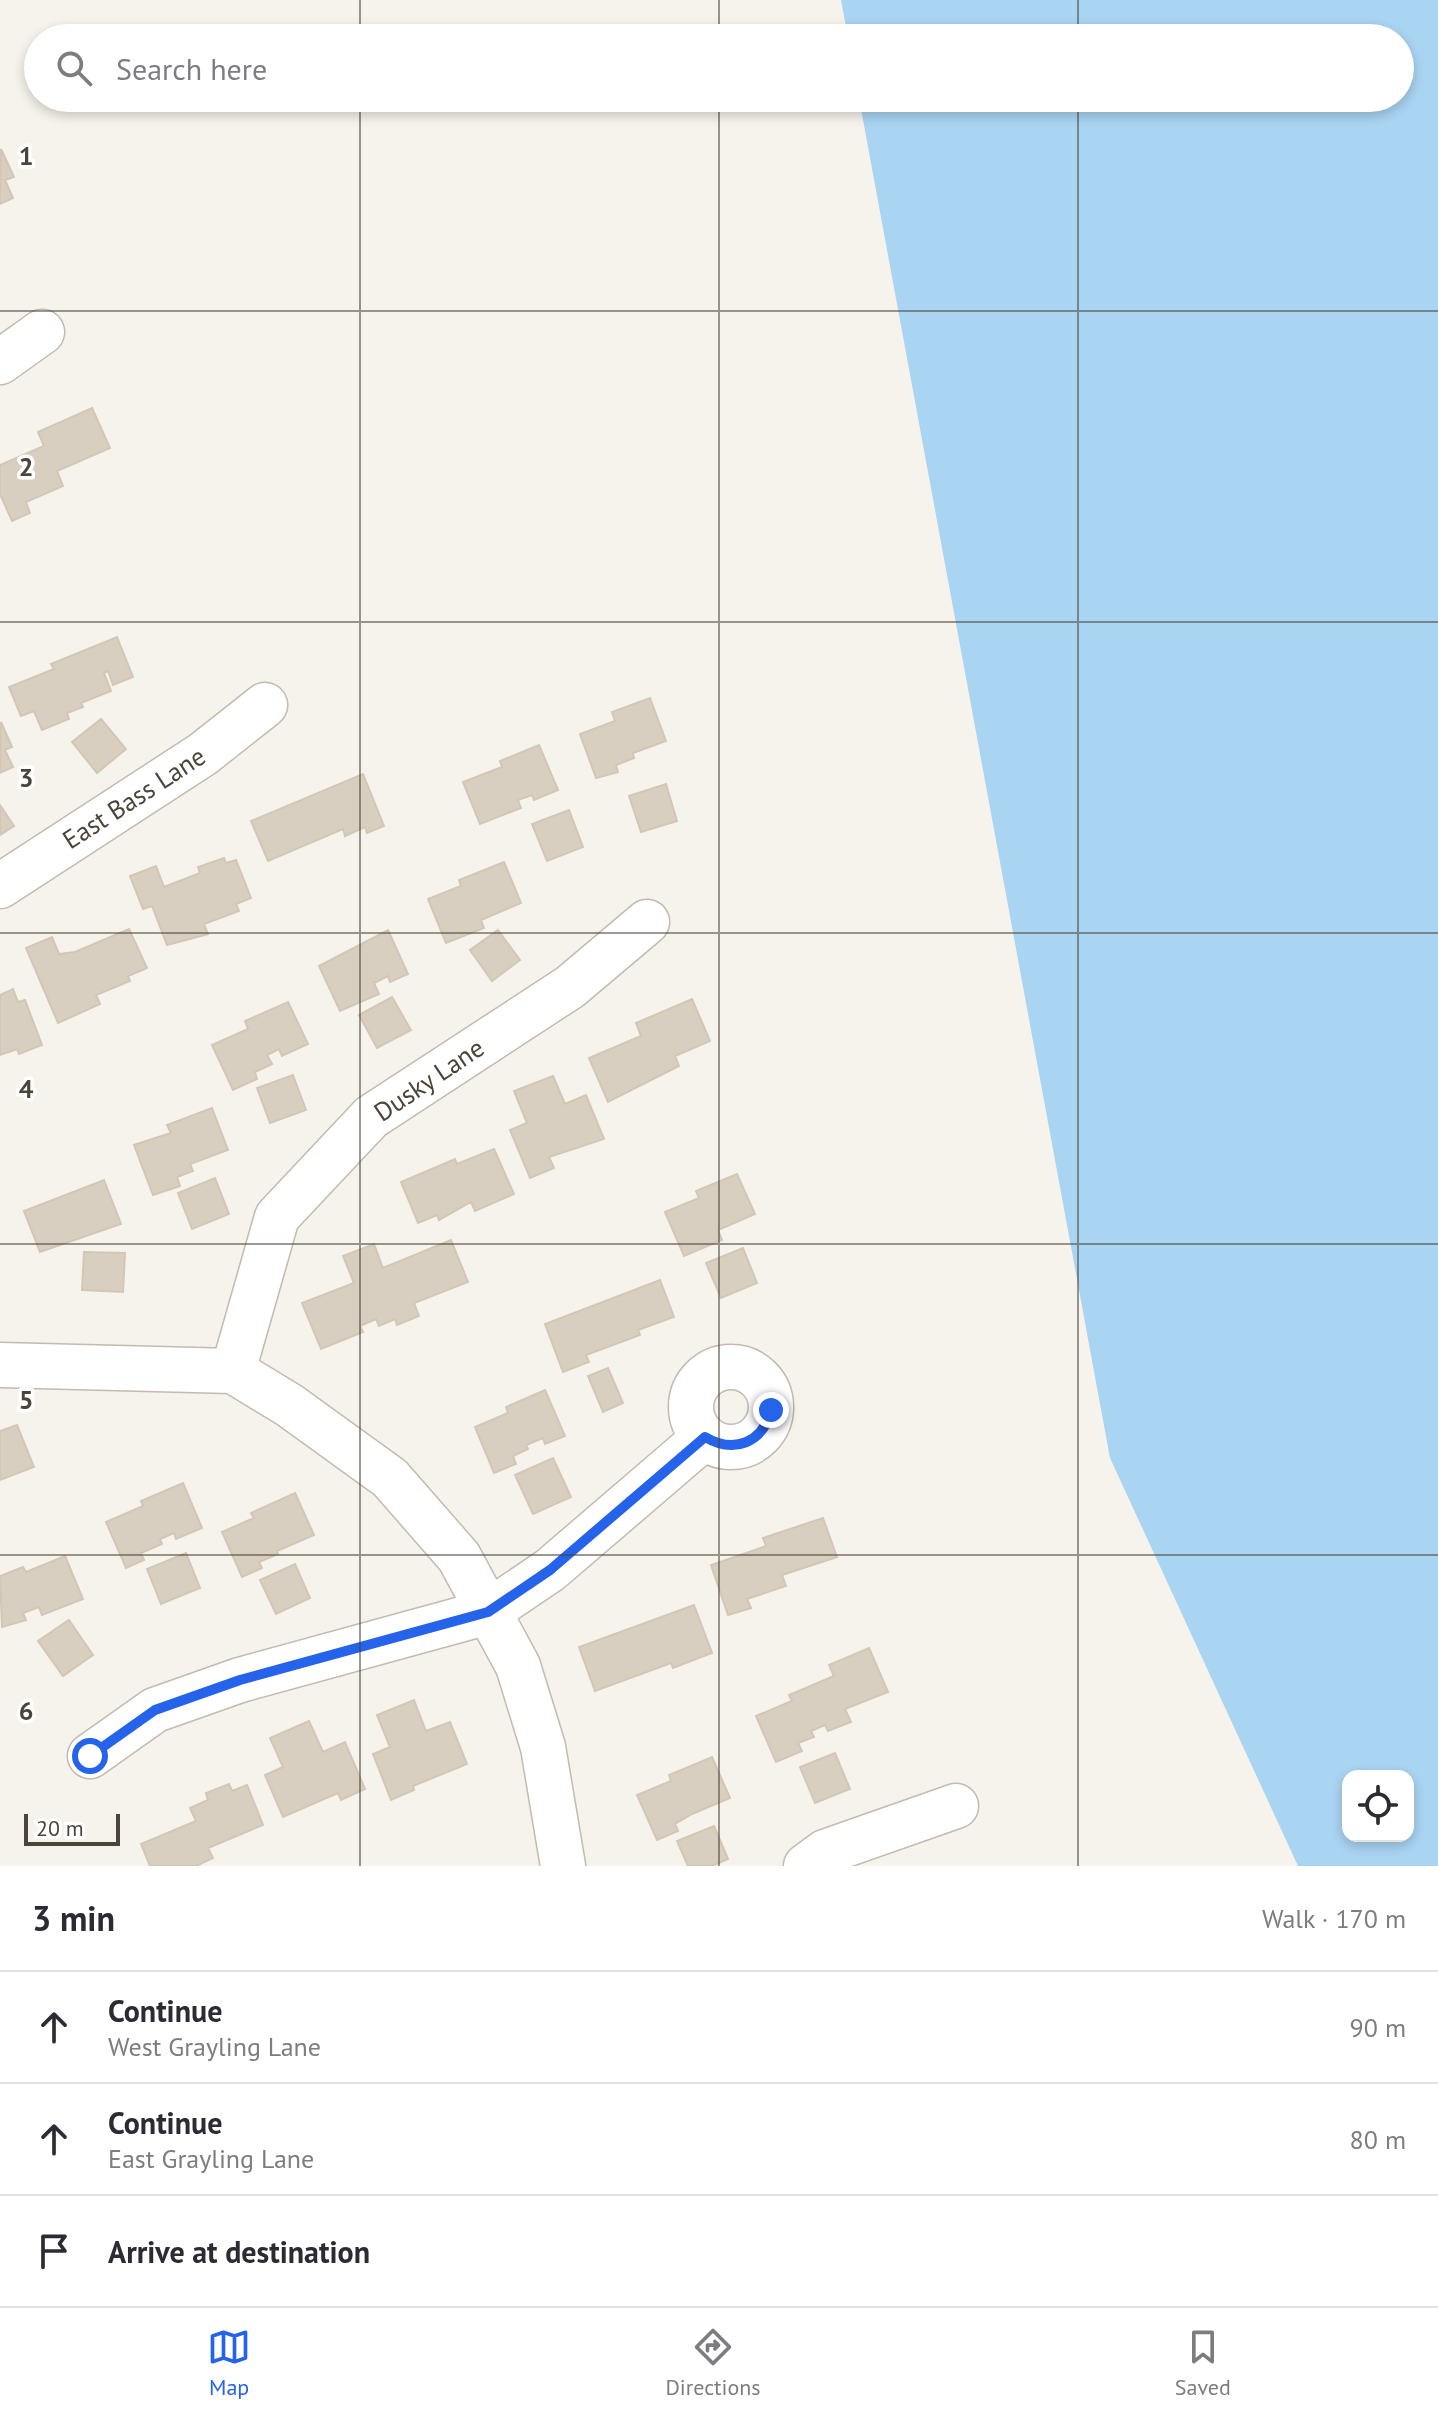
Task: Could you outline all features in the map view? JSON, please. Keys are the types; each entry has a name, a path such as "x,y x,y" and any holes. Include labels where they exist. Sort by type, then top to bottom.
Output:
{"street":[{"path":"0,362 42,332"},
{"name":"East Bass Lane","path":"0,886 203,754 265,705"},
{"name":"Dusky Lane","path":"233,1371 277,1217 371,1117 570,987 647,922"},
{"path":"0,1365 233,1371 289,1405 390,1478 459,1557 518,1666 543,1747 563,1866"},
{"path":"90,1756 155,1710 240,1680 488,1612 550,1570 705,1437"},
{"path":"806,1866 825,1852 956,1806"}],"water":[{"path":"841,0 1438,0 1438,1866 1298,1866 1110,1458 862,112 1414,112 1414,24 845,24"}],"building":[{"path":"1,149 14,177 5,180 13,198 0,204"},
{"path":"92,408 110,448 57,471 63,486 26,502 30,513 12,521 0,494 0,465 44,446 38,432"},
{"path":"117,637 133,677 113,685 108,671 104,673 111,691 81,703 83,707 67,713 69,719 42,730 34,711 21,716 9,687 54,669 51,664"},
{"path":"650,698 666,741 633,753 634,758 616,765 618,772 596,778 580,734 615,721 612,712"},
{"path":"101,719 126,749 97,773 72,742"},
{"path":"1,722 12,747 5,750 13,767 0,773"},
{"path":"539,745 558,790 534,800 532,795 518,800 521,808 480,824 463,782 502,767 500,761"},
{"path":"363,774 384,826 367,833 365,827 345,836 343,829 268,861 251,821"},
{"path":"666,784 677,821 641,832 629,796"},
{"path":"0,805 14,826 0,835"},
{"path":"569,810 583,847 547,861 532,824"},
{"path":"224,858 226,863 236,860 251,898 236,904 239,911 204,924 208,934 167,945 152,906 143,909 130,876 156,866 164,887 200,873 198,867"},
{"path":"504,862 521,903 481,920 484,928 446,943 428,899 461,886 459,880"},
{"path":"129,929 147,968 128,976 130,981 96,995 100,1004 58,1023 26,948 52,937 59,954 75,952"},
{"path":"388,930 408,974 390,982 388,976 374,983 379,994 340,1011 319,966"},
{"path":"498,930 520,960 492,981 470,950"},
{"path":"13,989 18,1002 25,1000 42,1045 19,1054 17,1049 0,1055 0,995"},
{"path":"392,997 411,1030 377,1048 359,1015"},
{"path":"692,999 710,1041 675,1056 679,1066 608,1102 589,1058 641,1036 636,1023"},
{"path":"288,1002 308,1044 282,1056 279,1049 267,1055 272,1064 255,1072 257,1079 233,1090 212,1045 248,1029 245,1021"},
{"path":"293,1075 306,1110 270,1123 257,1088"},
{"path":"553,1076 565,1104 586,1095 604,1139 549,1157 554,1168 530,1178 510,1130 527,1123 514,1091"},
{"path":"212,1108 228,1150 190,1164 193,1171 177,1177 180,1186 153,1195 134,1145 171,1133 167,1125"},
{"path":"494,1149 514,1194 475,1211 471,1202 439,1220 437,1215 418,1223 401,1182 455,1159 457,1164"},
{"path":"737,1174 755,1214 718,1230 722,1240 684,1256 665,1212 699,1198 696,1191"},
{"path":"215,1178 229,1214 192,1229 178,1193"},
{"path":"104,1180 121,1224 40,1252 24,1211"},
{"path":"451,1240 468,1282 414,1303 419,1316 397,1325 395,1319 379,1326 376,1319 360,1326 363,1332 321,1349 302,1303 354,1283 343,1256 374,1244 383,1268"},
{"path":"743,1248 757,1283 721,1298 706,1263"},
{"path":"84,1252 125,1253 123,1292 82,1290"},
{"path":"660,1280 674,1317 638,1330 640,1335 586,1355 589,1362 563,1372 545,1324"},
{"path":"608,1368 623,1403 603,1412 588,1376"},
{"path":"545,1390 565,1436 545,1444 543,1438 526,1445 528,1449 513,1456 516,1464 494,1473 475,1427 508,1413 506,1407"},
{"path":"17,1425 34,1467 0,1480 0,1431"},
{"path":"553,1458 571,1497 533,1514 515,1475"},
{"path":"183,1483 202,1528 176,1539 174,1533 160,1539 162,1544 141,1553 144,1560 126,1568 106,1522 143,1506 141,1501"},
{"path":"295,1493 314,1535 277,1551 278,1554 259,1562 262,1568 242,1577 222,1532 254,1518 251,1513"},
{"path":"823,1518 837,1557 782,1575 786,1586 747,1599 751,1608 728,1615 711,1565 766,1546 763,1538"},
{"path":"186,1553 200,1588 161,1604 147,1569"},
{"path":"65,1556 83,1599 42,1615 39,1607 23,1613 26,1620 2,1627 0,1576 23,1567 26,1572"},
{"path":"295,1564 310,1598 276,1614 260,1580"},
{"path":"694,1605 712,1653 673,1668 671,1663 595,1691 579,1647"},
{"path":"69,1620 93,1655 63,1676 38,1641"},
{"path":"869,1648 888,1692 845,1709 851,1722 828,1731 825,1725 811,1731 814,1737 798,1743 802,1751 776,1762 756,1716 792,1701 789,1695 834,1676 829,1665"},
{"path":"414,1700 426,1731 450,1722 467,1764 413,1786 414,1790 391,1800 373,1754 390,1747 377,1715"},
{"path":"309,1721 323,1752 345,1742 365,1789 341,1800 338,1793 283,1817 265,1775 283,1767 270,1738"},
{"path":"835,1753 850,1789 815,1803 800,1767"},
{"path":"712,1757 730,1798 692,1814 675,1824 678,1831 657,1840 637,1795 671,1781 669,1775"},
{"path":"229,1784 232,1791 247,1785 263,1825 208,1848 213,1858 196,1866 150,1866 141,1844 196,1821 190,1808 208,1800 206,1793"},
{"path":"714,1826 728,1859 712,1866 688,1866 677,1841"}],"route":[{"path":"90,1756 155,1710 240,1680 488,1612 550,1570 705,1437 728,1447 752,1441 768,1422 771,1410"}]}
